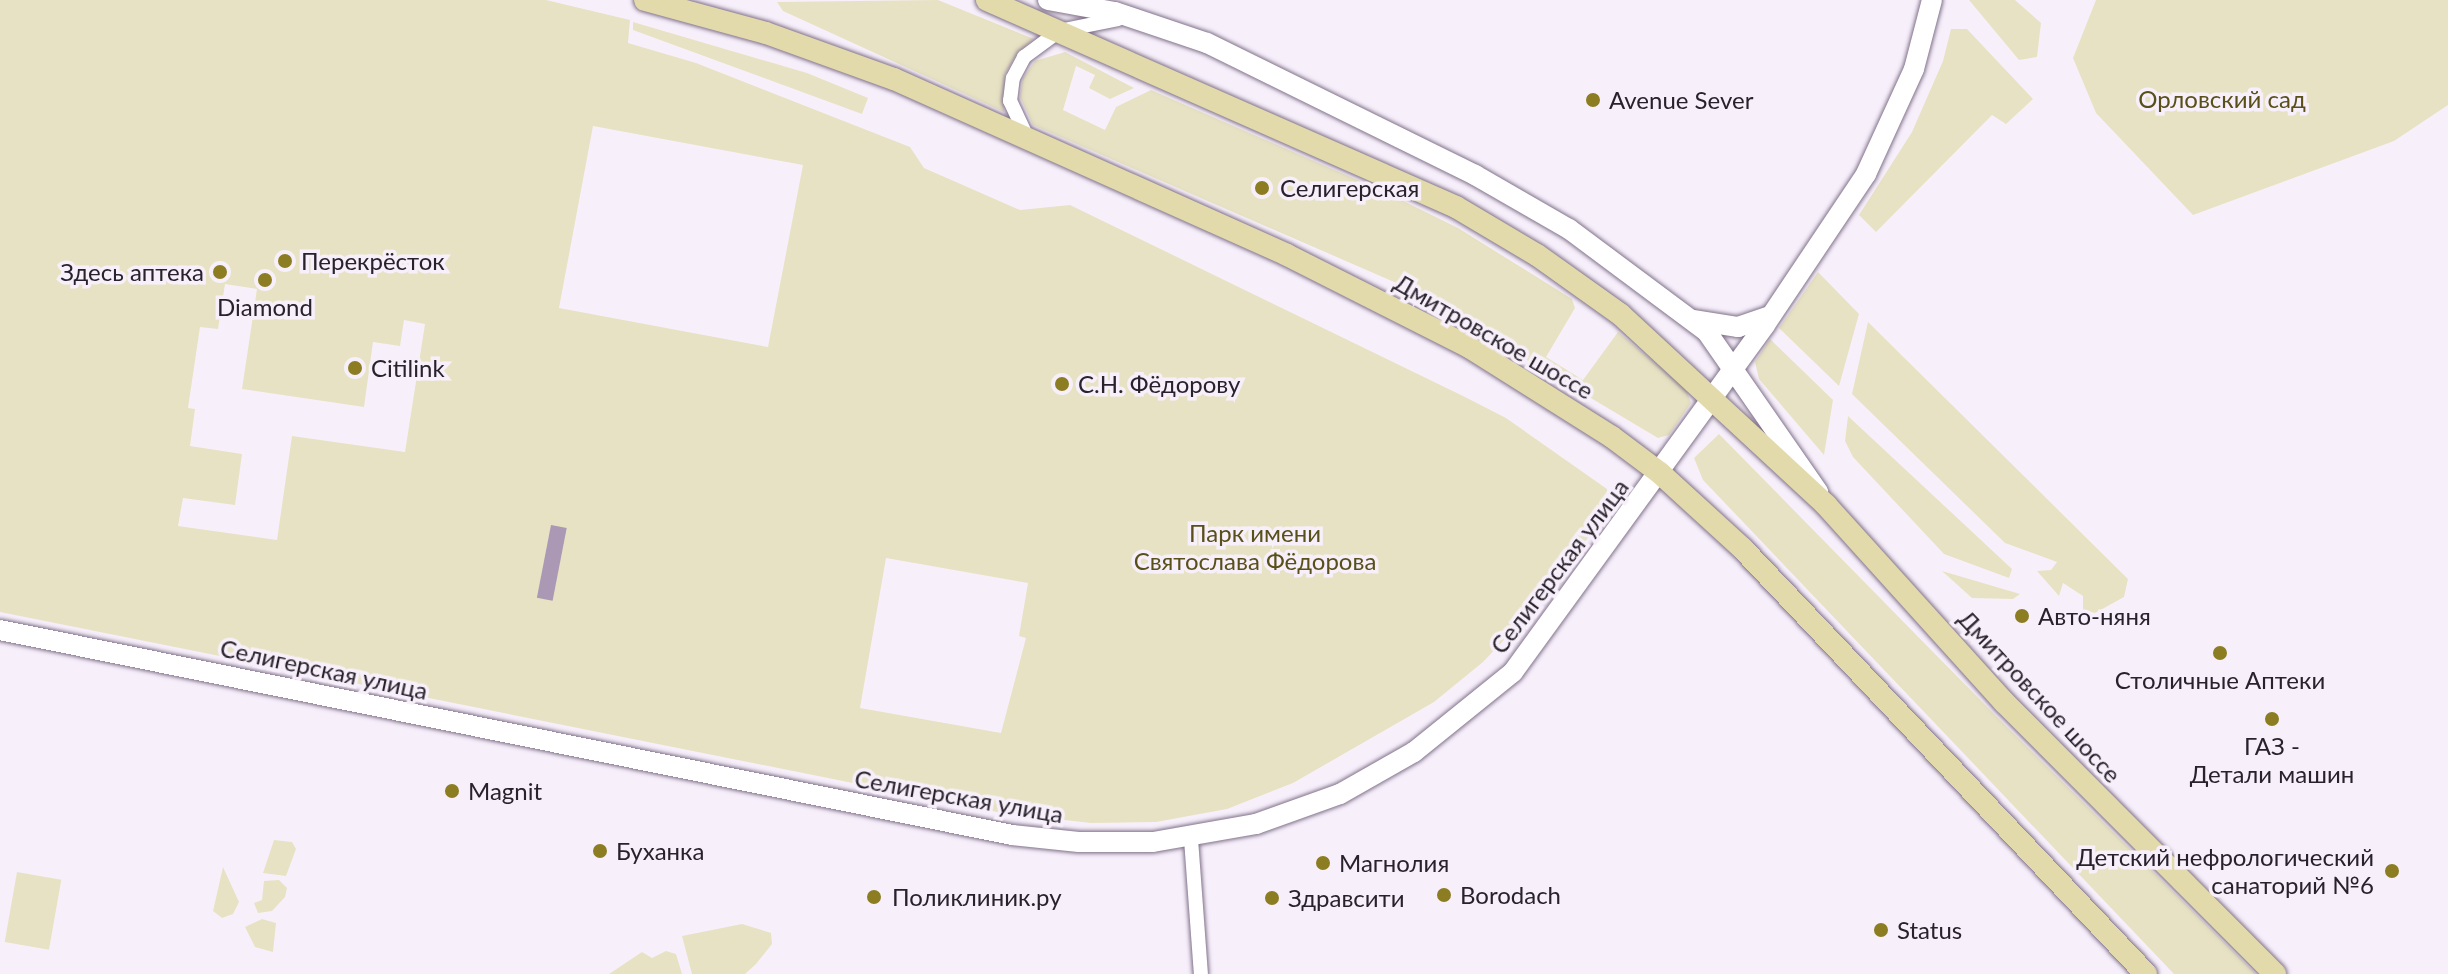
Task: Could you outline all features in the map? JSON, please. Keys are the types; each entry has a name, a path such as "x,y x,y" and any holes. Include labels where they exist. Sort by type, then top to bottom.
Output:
{"main road":[{"name":"Дмитровское шоссе","path":"645,0 839,58 1391,304 1469,347 1660,473 1742,548 2146,974"},
{"name":"Дмитровское шоссе","path":"987,0 1456,207 1537,255 1621,315 1826,505 2004,702 2275,974"}],"street":[{"path":"1048,0 1139,18 1207,43"},
{"path":"1129,0 1207,43 1475,175 1569,229 1693,320 1735,367 1826,505"},
{"name":"Селигерская улица","path":"0,630 1012,835 1079,842 1191,839 1256,824 1340,794 1444,733 1513,672 1773,314 1884,141 1914,69 1932,0"},
{"path":"1042,147 1017,123 1010,89 1024,57 1059,31 1088,21 1139,18"},
{"path":"1693,320 1738,327 1773,314"},
{"path":"1191,839 1201,974"}],"green space":[{"name":"Парк имени Святослава Фёдорова","path":"0,0 546,0 630,20 628,43 696,63 910,147 924,168 1020,210 1070,205 1506,418 1607,489 1606,514 1539,603 1483,662 1434,702 1293,783 1227,809 1156,822 1091,823 1002,813 0,612","holes":["593,126 803,165 768,347 559,308","225,284 257,289 242,389 364,407 373,342 400,346 404,320 425,324 405,452 292,436 277,540 178,526 183,498 235,505 242,454 190,446 195,409 188,408 200,327 218,329","886,558 1028,583 1019,636 1026,638 1001,733 860,708"]},
{"path":"938,0 1034,39 1018,52 1005,74 1004,112 783,11 777,2"},
{"path":"1969,0 2015,0 2041,23 2037,57 2019,60"},
{"name":"Орловский сад","path":"2096,0 2448,0 2448,105 2394,141 2193,215 2096,113 2073,58"},
{"path":"633,22 807,73 868,98 862,114 633,30"},
{"path":"1951,29 1967,29 2033,99 2006,124 1992,115 1876,232 1859,215 1912,132 1943,61"},
{"path":"1065,52 1134,88 1110,99 1089,88 1095,75 1076,66 1063,110 1105,130 1116,107 1151,90 1385,192 1458,228 1572,299 1575,308 1546,357 1583,380 1618,332 1686,389 1691,403 1669,435 1658,438 1401,285 1033,125 1020,97 1023,78 1035,61"},
{"path":"1818,272 1859,314 1839,386 1779,328"},
{"path":"1868,322 2128,579 2124,597 2095,613 2083,610 2083,596 2063,583 2059,596 2037,571 2051,570 2057,562 2005,543 1852,394"},
{"path":"1770,339 1833,400 1824,455 1759,379 1755,362"},
{"path":"1848,416 2012,569 2009,578 1944,554 1853,457 1845,441"},
{"path":"1719,434 1995,715 2256,974 2174,974 1703,480 1694,458"},
{"path":"1942,571 2020,594 2013,599 1972,598"},
{"path":"274,840 292,842 296,849 286,876 263,873"},
{"path":"223,867 239,902 233,914 222,918 213,911"},
{"path":"17,872 61,880 49,950 5,942"},
{"path":"279,880 287,888 285,897 272,911 258,913 254,903 262,900 264,881"},
{"path":"262,919 276,923 273,952 255,947 245,927"},
{"path":"742,924 771,933 772,944 756,964 745,974 692,974 682,936"},
{"path":"666,951 676,954 682,974 609,974 642,952 652,958"}],"shaded area":[{"path":"551,525 567,528 553,601 537,598"}],"place":[{"name":"Avenue Sever","path":"1593,100"},
{"name":"Селигерская","path":"1262,188"},
{"name":"Перекрёсток","path":"285,261"},
{"name":"Здесь аптека","path":"220,272"},
{"name":"Diamond","path":"265,280"},
{"name":"Citilink","path":"355,368"},
{"name":"С.Н. Фёдорову","path":"1062,384"},
{"name":"Авто-няня","path":"2022,616"},
{"name":"Столичные Аптеки","path":"2220,653"},
{"name":"ГАЗ - Детали машин","path":"2272,719"},
{"name":"Magnit","path":"452,791"},
{"name":"Буханка","path":"600,851"},
{"name":"Магнолия","path":"1323,863"},
{"name":"Детский нефрологический санаторий №6","path":"2392,871"},
{"name":"Borodach","path":"1444,895"},
{"name":"Поликлиник.ру","path":"874,897"},
{"name":"Здравсити","path":"1272,898"},
{"name":"Status","path":"1881,930"}]}
